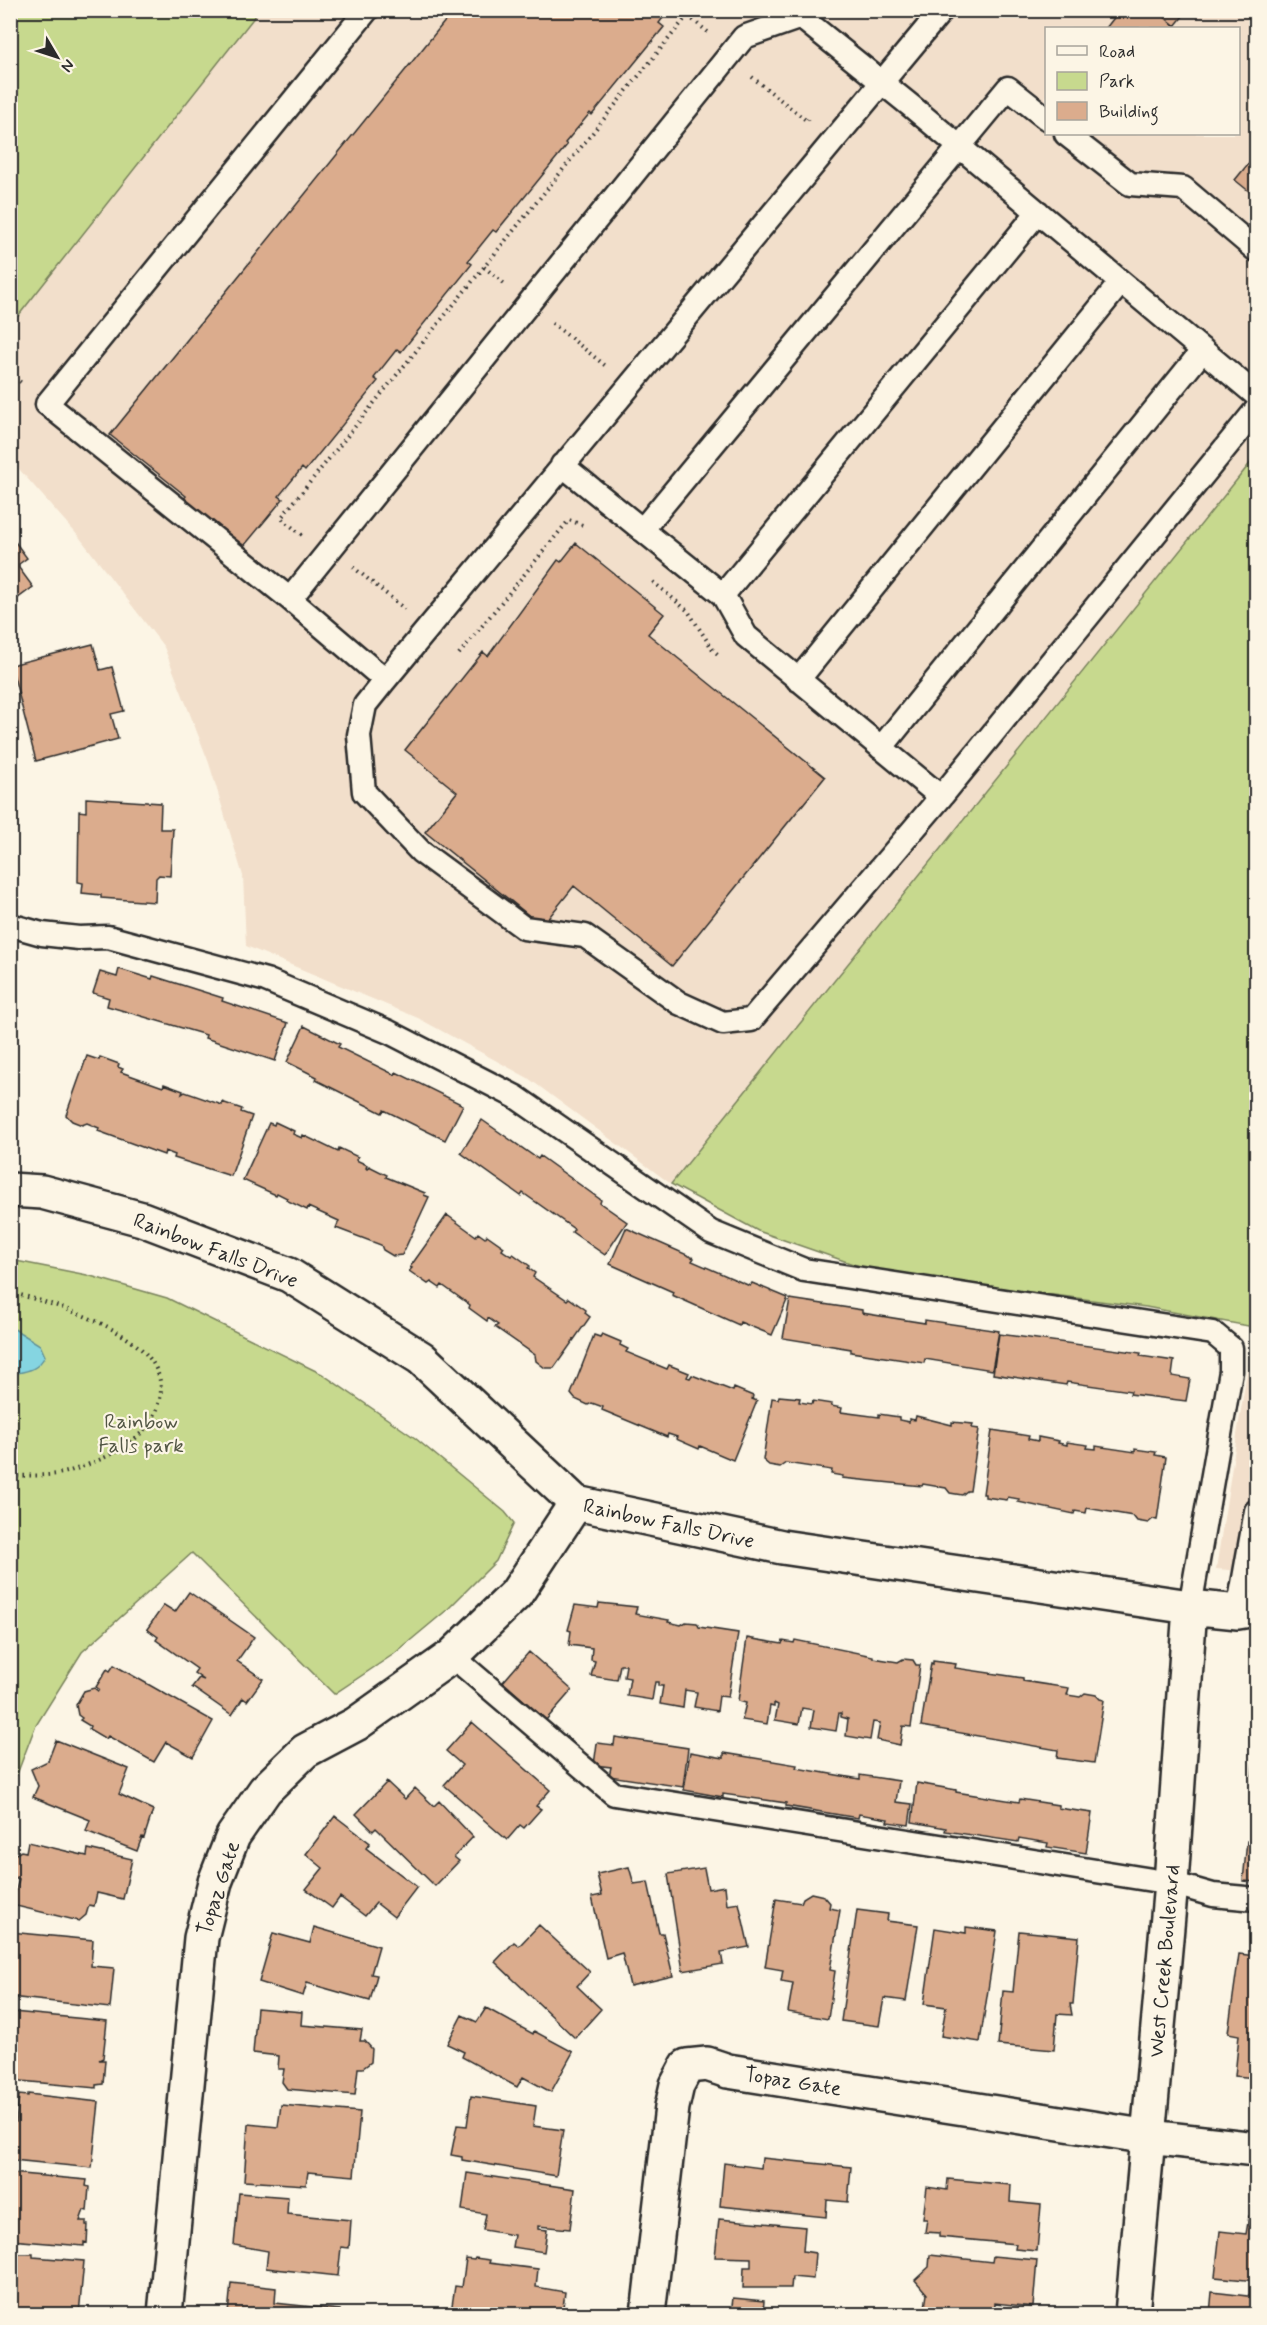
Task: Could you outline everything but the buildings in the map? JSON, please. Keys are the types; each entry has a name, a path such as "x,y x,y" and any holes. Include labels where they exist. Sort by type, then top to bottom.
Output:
{"street":[{"name":"Rainbow Falls Drive","path":"10,1190 42,1192 142,1219 289,1275 421,1358 576,1503 782,1547 1250,1615"},
{"name":"Topaz Gate","path":"165,2314 201,1938 215,1882 233,1836 266,1790 305,1751 356,1724 452,1656 516,1594 576,1503"},
{"name":"West Creek Boulevard","path":"1132,2314 1171,1883 1190,1607"},
{"name":"Topaz Gate","path":"648,2314 672,2107 676,2085 687,2066 707,2064 728,2071 1149,2137"},
{"path":"1149,2137 1257,2149"}],"lane":[{"path":"367,10 47,404 290,599 385,680"},
{"path":"942,10 365,705 359,735 364,792 421,852 524,928 585,936 679,1003 723,1023 752,1020 941,797 1257,410"},
{"path":"290,599 744,37 800,13 1257,395"},
{"path":"642,530 1008,88 1045,116"},
{"path":"1067,135 1130,184 1183,188 1257,250"},
{"path":"723,595 1038,212"},
{"path":"798,680 1121,282"},
{"path":"881,748 1203,350"},
{"path":"562,465 723,595 746,636 941,797"},
{"path":"10,925 52,935 79,938 108,937 266,980 389,1032 516,1097 711,1232 804,1270 1213,1333 1232,1348 1232,1371 1190,1607"},
{"path":"1250,1615 1257,1511"},
{"path":"452,1656 614,1794 1171,1883 1213,1894 1257,1899"}],"path":[{"path":"304,537 281,518 692,10"},
{"path":"688,16 714,37"},
{"path":"745,71 807,121 814,112"},
{"path":"484,267 511,289"},
{"path":"544,317 608,368"},
{"path":"459,654 569,520"},
{"path":"348,563 408,611"},
{"path":"10,1292 76,1312 120,1335 140,1348 161,1377 161,1395 157,1410 142,1432 112,1453 68,1472 10,1476"}],"shaded area":[{"path":"230,11 1256,11 1256,1572 1216,1569 1254,1327 758,1231 671,1184 528,1078 418,1018 246,946 243,876 209,763 164,647 80,538 11,460 10,300"}],"green space":[{"path":"10,11 259,11 11,325"},
{"path":"1256,456 1256,1357 1250,1359 1254,1327 1146,1307 876,1272 758,1231 671,1184"},
{"name":"Rainbow Falls park","path":"11,1260 87,1275 167,1298 322,1374 415,1438 505,1512 514,1523 496,1561 448,1609 394,1654 334,1694 192,1553 82,1652 35,1727 11,1790"}],"water":[{"path":"11,1327 40,1345 45,1356 35,1367 12,1374 10,1370"}]}
